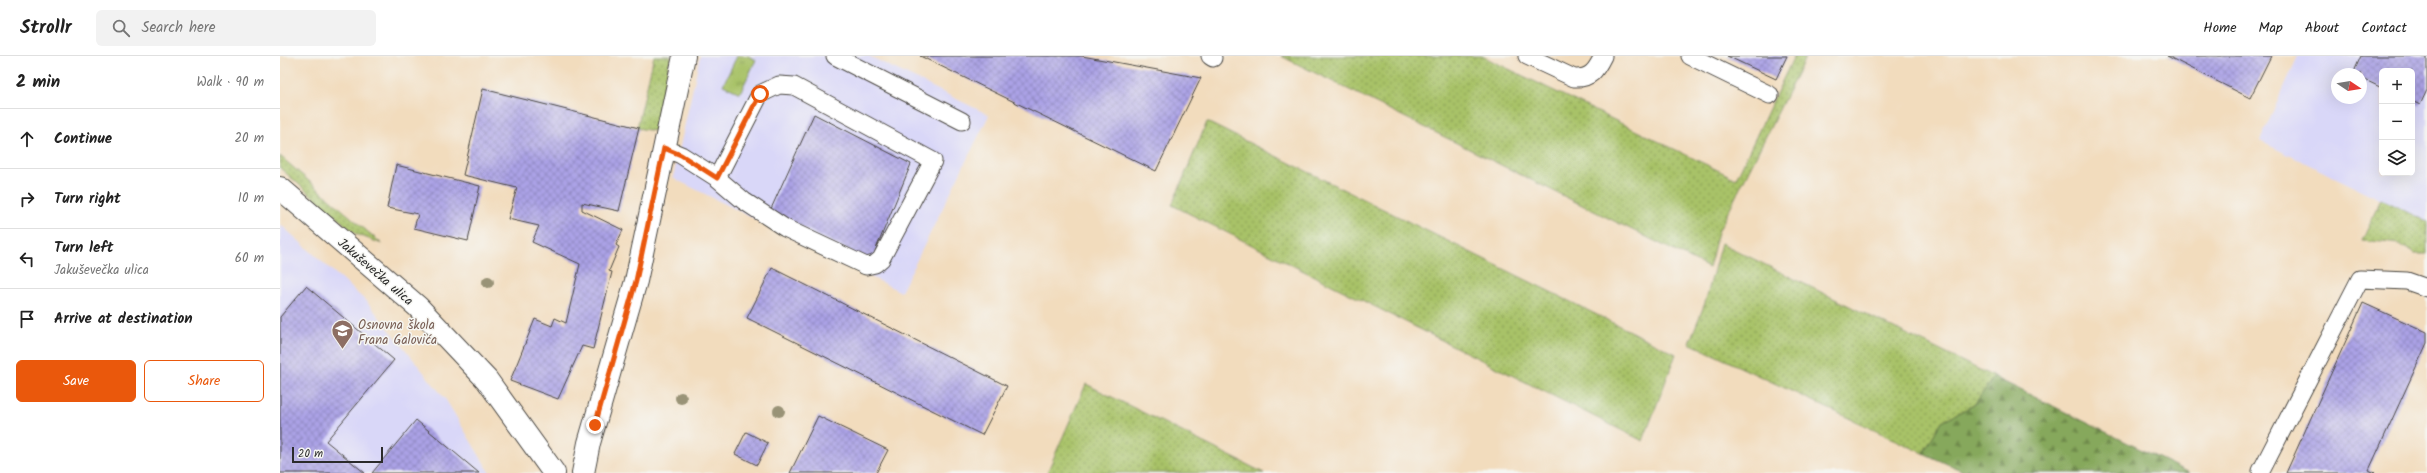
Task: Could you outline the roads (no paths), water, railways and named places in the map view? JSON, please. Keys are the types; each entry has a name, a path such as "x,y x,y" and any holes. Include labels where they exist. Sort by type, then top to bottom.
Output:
{"main road":[{"path":"583,473 589,443 636,281 684,56"},
{"name":"Jakuševečka ulica","path":"280,188 418,307 487,380 554,473"}],"lane":[{"path":"835,56 962,121"},
{"path":"1527,56 1574,78 1590,76 1596,70 1603,56"},
{"path":"1690,56 1770,95"},
{"path":"664,148 681,155 717,178 744,201 785,228 866,266 875,264 882,259 933,161 794,86 779,85 760,94 717,178"},
{"path":"2261,471 2360,279 2407,281 2427,288"}],"place":[{"name":"Osnovna škola Frana Galovića","path":"343,350"}]}
